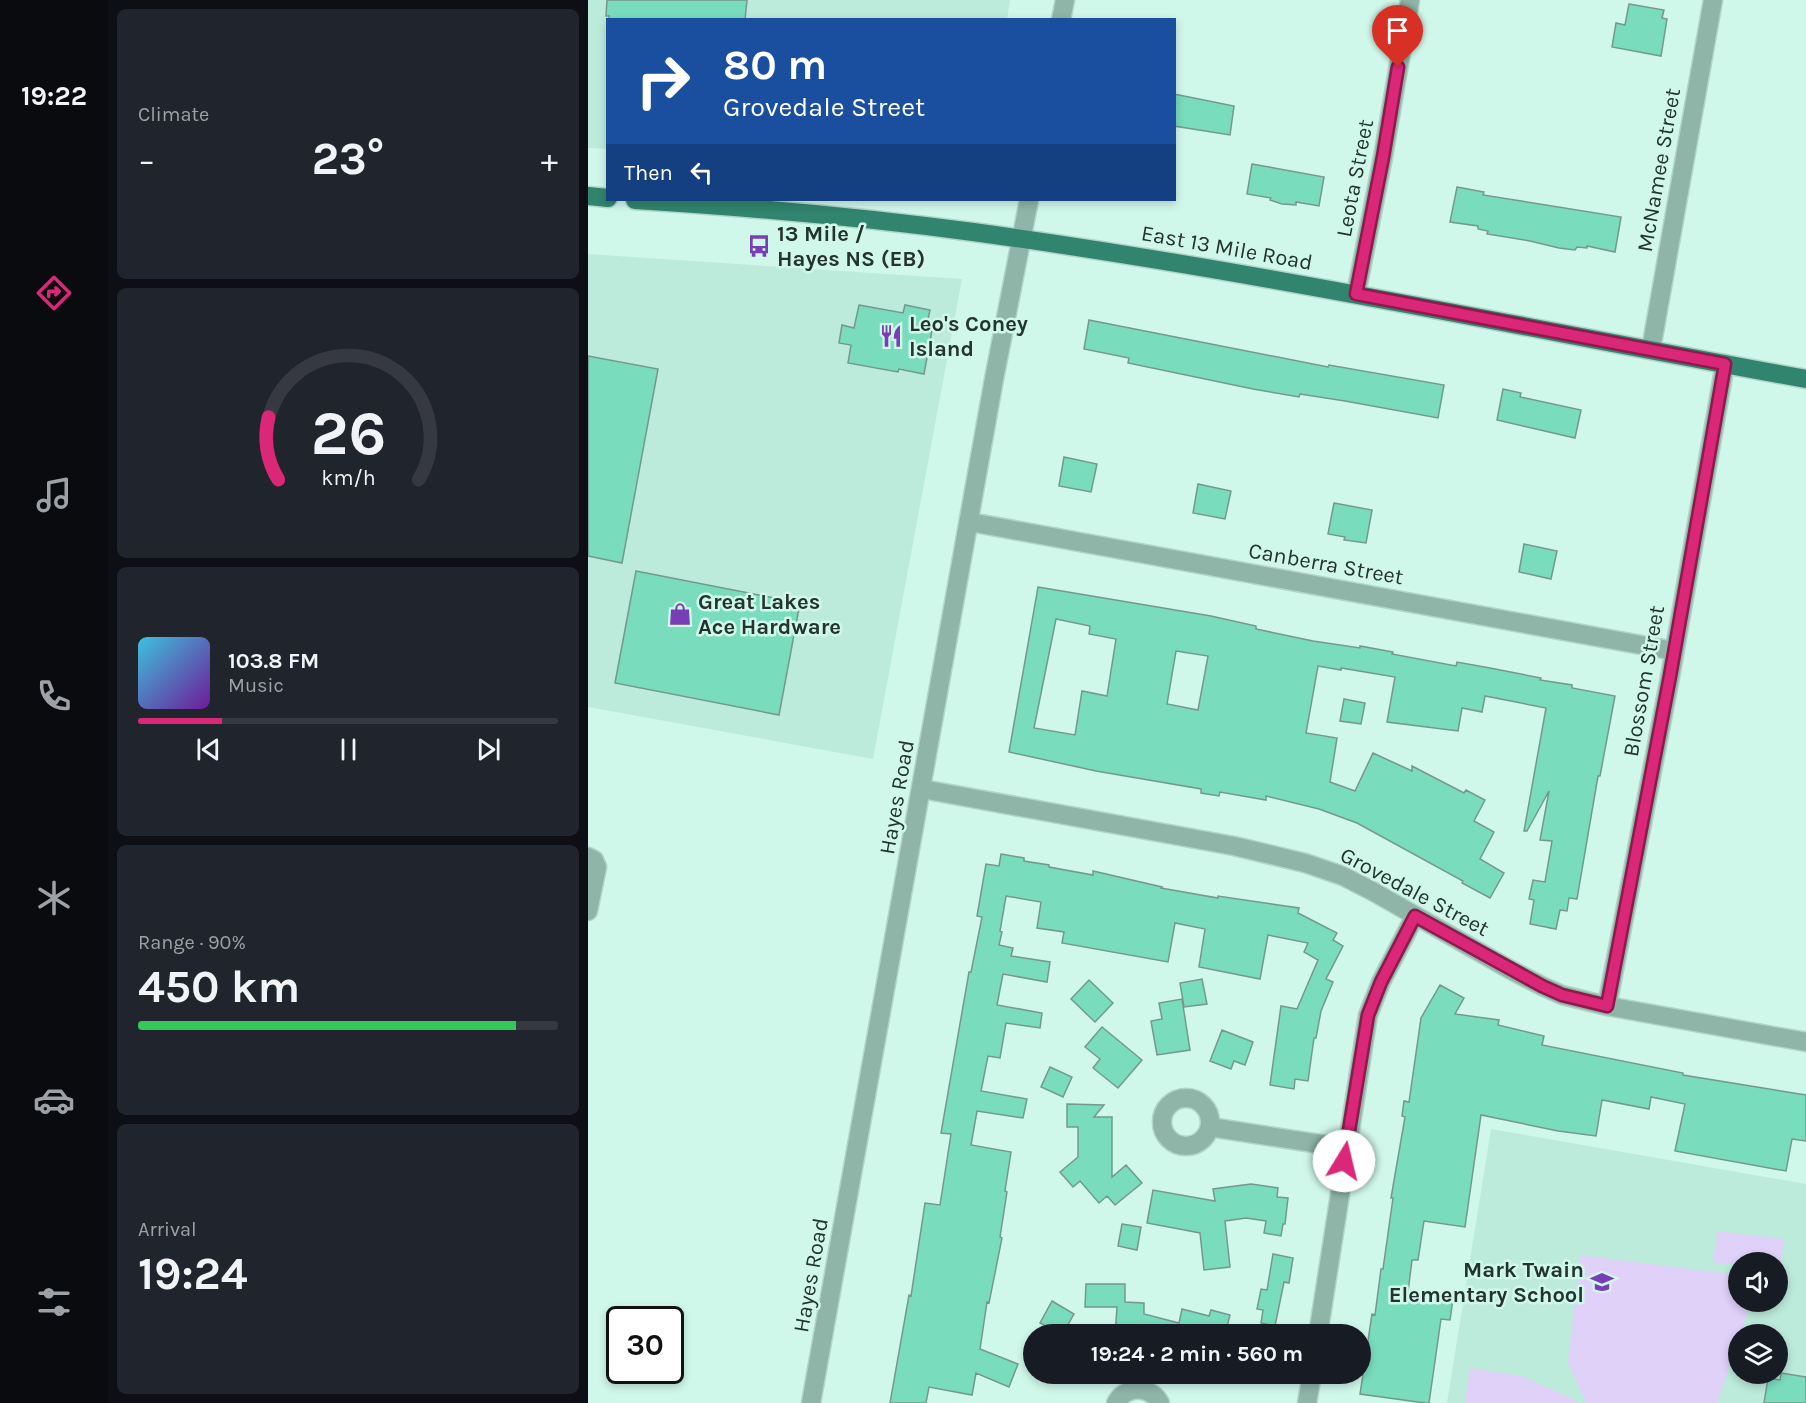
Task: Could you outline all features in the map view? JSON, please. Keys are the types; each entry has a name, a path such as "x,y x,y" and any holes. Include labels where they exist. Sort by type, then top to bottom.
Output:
{"main road":[{"path":"588,196 606,198"},
{"name":"East 13 Mile Road","path":"648,201 836,216 1021,238 1356,294 1806,379"}],"street":[{"path":"1061,18 1065,0"},
{"name":"Leota Street","path":"1356,294 1383,157 1410,0"},
{"name":"McNamee Street","path":"1651,350 1713,0"},
{"name":"Hayes Road","path":"811,1403 1029,201"},
{"name":"Blossom Street","path":"1607,1006 1725,364"},
{"name":"Canberra Street","path":"970,522 1674,651"},
{"name":"Grovedale Street","path":"922,789 1281,856 1342,876 1562,995 1607,1006 1806,1042"},
{"path":"588,857 594,860 597,867 588,911"},
{"path":"1320,1324 1368,1015 1381,982 1415,916"},
{"path":"1210,1127 1346,1148"},
{"path":"1307,1403 1310,1384"},
{"path":"1116,1403 1123,1394 1138,1389 1153,1394 1160,1403"}],"shaded area":[{"path":"588,0 1010,0 1007,18 606,18 606,149 588,148"},
{"path":"588,254 962,279 873,759 588,707"},
{"name":"Mark Twain Elementary School","path":"1491,1129 1806,1184 1806,1403 1447,1403"},
{"path":"1717,1231 1784,1239 1782,1252 1728,1252 1728,1264 1713,1262"},
{"path":"1580,1255 1728,1274 1728,1312 1748,1312 1744,1324 1728,1324 1728,1370 1717,1403 1586,1403 1568,1362"},
{"path":"1470,1368 1521,1376 1576,1400 1578,1403 1465,1403"}],"building":[{"path":"607,0 747,0 745,18 609,18 606,16"},
{"path":"1629,4 1664,10 1662,18 1667,19 1661,56 1612,47 1616,23 1625,25"},
{"path":"1176,94 1234,106 1230,135 1176,126"},
{"path":"1252,164 1324,177 1319,206 1296,202 1296,205 1282,204 1270,200 1271,198 1247,194"},
{"path":"1457,187 1484,192 1483,195 1621,217 1615,252 1587,246 1587,248 1577,247 1575,250 1559,248 1487,234 1488,231 1478,229 1478,226 1450,222"},
{"path":"859,305 903,313 905,305 930,310 927,324 933,325 924,374 848,363 851,345 839,343 842,325 854,328"},
{"path":"1089,320 1328,367 1329,365 1444,385 1438,418 1345,401 1300,394 1299,397 1253,389 1128,363 1129,358 1084,349"},
{"path":"588,356 658,369 622,563 588,556"},
{"path":"1503,389 1521,393 1520,397 1581,410 1575,438 1497,420"},
{"path":"1064,457 1097,464 1091,492 1059,486"},
{"path":"1198,484 1231,491 1225,519 1193,513"},
{"path":"1334,503 1372,510 1366,543 1344,540 1345,537 1328,534"},
{"path":"1524,544 1557,551 1551,579 1519,572"},
{"path":"636,571 800,603 779,715 615,683"},
{"path":"1038,587 1211,616 1256,626 1256,629 1313,641 1360,648 1360,646 1456,666 1457,662 1490,668 1615,696 1600,776 1598,776 1577,899 1569,898 1567,911 1560,910 1556,929 1530,924 1534,900 1529,899 1533,880 1545,882 1552,841 1540,840 1549,791 1527,831 1524,831 1546,708 1485,696 1482,712 1462,708 1458,731 1387,722 1395,677 1318,666 1306,733 1337,738 1330,782 1355,791 1373,753 1412,771 1412,766 1464,793 1466,790 1485,800 1474,821 1494,832 1480,859 1504,873 1490,898 1357,823 1319,809 1266,796 1266,800 1220,792 1219,796 1201,793 1201,789 1096,771 1009,752","holes":["1056,619 1090,626 1089,634 1116,639 1107,696 1082,691 1075,735 1034,728","1176,651 1208,656 1198,710 1167,704"]},
{"path":"1344,699 1365,703 1361,724 1340,721"},
{"path":"1001,854 1024,858 1024,861 1049,865 1049,867 1093,875 1093,871 1161,888 1299,908 1298,913 1337,933 1333,940 1343,946 1326,979 1333,982 1321,1011 1316,1038 1314,1038 1308,1081 1295,1079 1294,1089 1270,1085 1281,1006 1297,1009 1318,960 1304,952 1308,943 1268,935 1260,979 1199,967 1205,929 1175,923 1168,962 1062,943 1064,932 1037,928 1041,902 1006,896 999,945 1013,948 1011,956 1050,962 1047,982 1003,974 997,1005 1042,1013 1040,1028 1006,1023 1000,1058 988,1056 981,1091 1027,1099 1023,1118 977,1111 971,1145 1011,1152 1000,1237 1002,1238 989,1303 987,1302 980,1349 1018,1364 1009,1387 976,1373 972,1395 929,1387 926,1403 890,1403 909,1295 911,1296 925,1203 940,1205 951,1134 941,1133 969,972 971,972 982,917 977,916 986,864 999,866"},
{"path":"1202,979 1207,1004 1184,1007 1180,983"},
{"path":"1089,980 1113,1003 1095,1022 1071,999"},
{"path":"1440,985 1464,998 1455,1014 1499,1020 1498,1025 1544,1036 1542,1045 1683,1073 1683,1075 1806,1095 1806,1141 1792,1139 1786,1171 1675,1151 1685,1104 1651,1097 1649,1109 1602,1100 1596,1136 1558,1131 1481,1115 1465,1227 1424,1221 1418,1260 1412,1260 1408,1292 1453,1299 1450,1320 1441,1319 1429,1403 1360,1394 1362,1384 1371,1384 1370,1324 1372,1314 1375,1315 1381,1269 1383,1269 1393,1198 1391,1198 1405,1117 1402,1116 1404,1101 1409,1102 1421,1018"},
{"path":"1182,999 1190,1050 1157,1055 1151,1021 1162,1019 1159,1003"},
{"path":"1102,1027 1142,1060 1118,1088 1093,1068 1100,1059 1085,1047"},
{"path":"1222,1030 1253,1042 1245,1065 1234,1061 1231,1069 1210,1061"},
{"path":"1050,1067 1072,1077 1063,1097 1041,1087"},
{"path":"1067,1104 1104,1105 1094,1117 1112,1117 1112,1177 1126,1165 1142,1183 1115,1205 1107,1196 1099,1203 1080,1181 1073,1187 1060,1172 1078,1157 1078,1127 1067,1127"},
{"path":"1251,1184 1278,1188 1277,1197 1288,1198 1285,1224 1283,1224 1281,1236 1264,1233 1266,1221 1246,1218 1225,1221 1230,1267 1204,1270 1200,1233 1147,1223 1153,1190 1215,1201 1213,1189"},
{"path":"1122,1224 1141,1227 1137,1250 1118,1246"},
{"path":"1273,1254 1293,1258 1289,1283 1284,1282 1275,1324 1261,1323 1263,1310 1257,1309 1261,1289 1267,1290"},
{"path":"1086,1284 1125,1284 1125,1302 1144,1303 1144,1314 1179,1323 1182,1309 1209,1316 1211,1310 1230,1315 1228,1324 1116,1324 1117,1307 1085,1307"},
{"path":"1052,1301 1074,1314 1068,1324 1040,1323"},
{"path":"1788,1374 1806,1377 1806,1403 1764,1403 1767,1384 1788,1384"}],"place":[{"name":"13 Mile / Hayes NS (EB)","path":"759,246"},
{"name":"Leo's Coney Island","path":"891,336"},
{"name":"Great Lakes Ace Hardware","path":"680,614"},
{"name":"Mark Twain Elementary School","path":"1602,1282"}],"route":[{"path":"1344,1161 1368,1015 1392,957 1415,916 1542,986 1562,995 1607,1006 1670,676 1725,364 1356,294 1398,67"}]}
